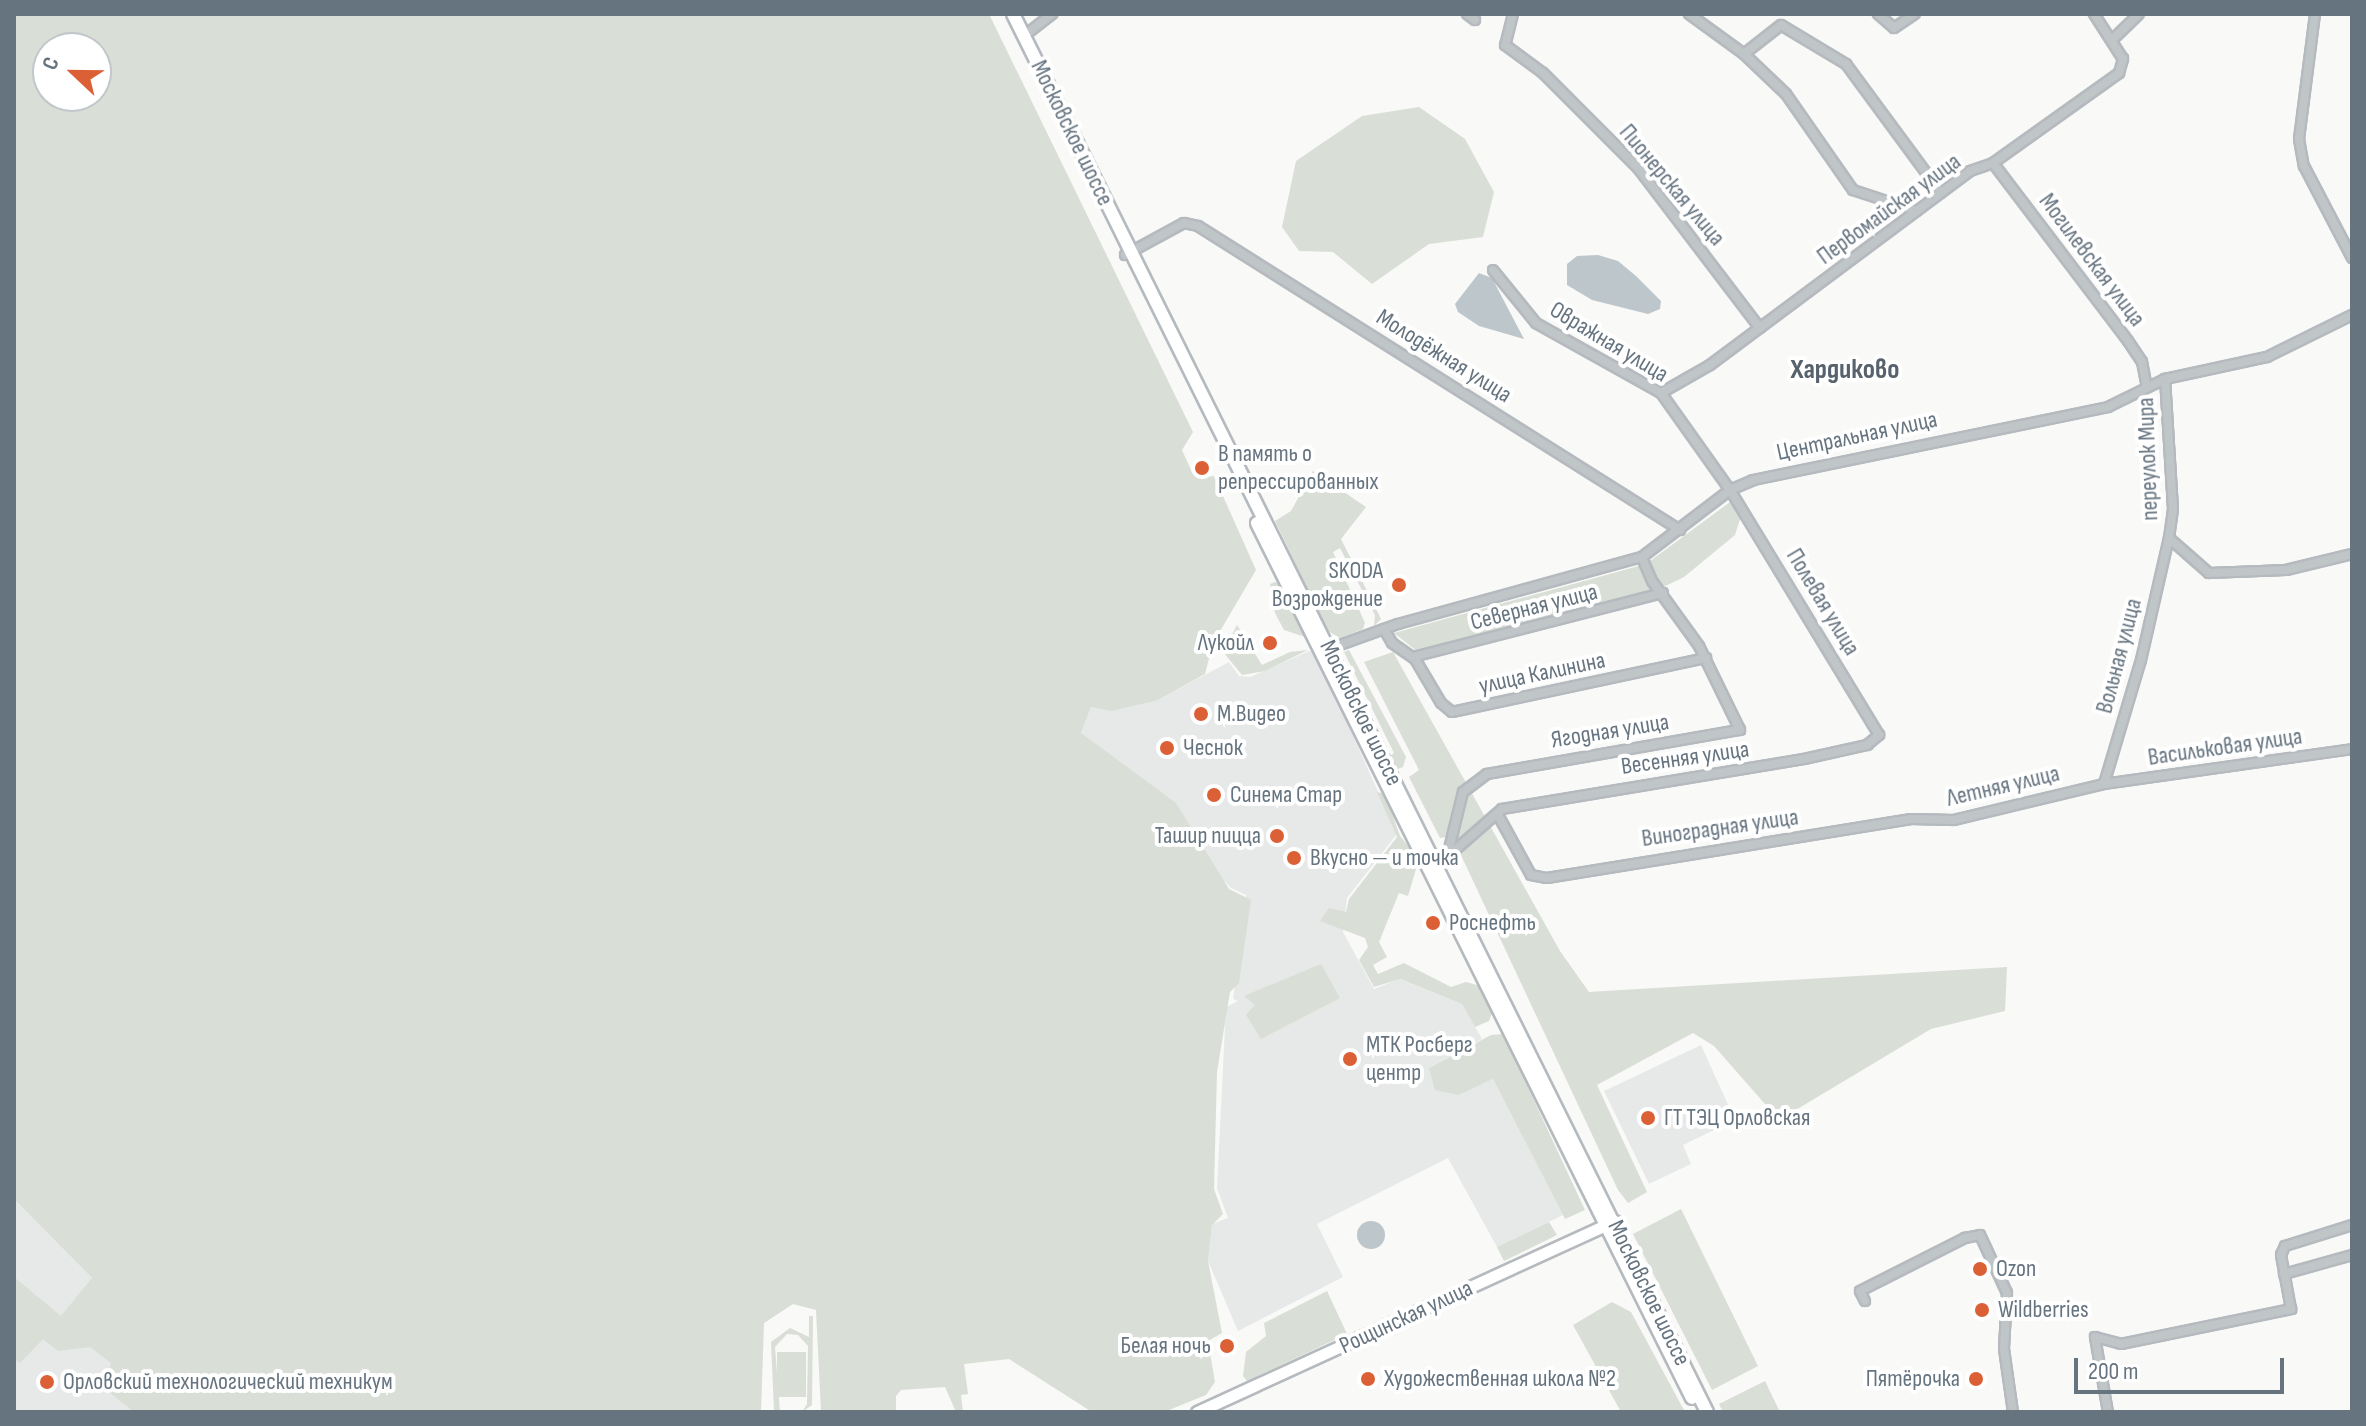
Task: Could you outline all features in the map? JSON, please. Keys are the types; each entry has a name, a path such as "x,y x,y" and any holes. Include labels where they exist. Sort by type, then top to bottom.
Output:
{"main road":[{"name":"Московское шоссе","path":"1006,14 1325,650 1699,1412"},
{"name":"Московское шоссе","path":"1013,14 1128,253"},
{"name":"Московское шоссе","path":"1325,650 1442,861 1608,1224 1707,1412"},
{"name":"Рощинская улица","path":"1197,1412 1608,1224"}],"street":[{"path":"1024,36 1052,14"},
{"name":"Пионерская улица","path":"1513,14 1505,45 1543,73 1638,168 1760,328"},
{"path":"1689,14 1744,54 1774,83 1853,190 1917,211"},
{"path":"1878,14 1889,28 1915,14"},
{"path":"2094,14 2112,40 2139,14"},
{"path":"2315,14 2301,153 2352,258"},
{"path":"1744,54 1781,25 1807,37 1856,74 1941,193"},
{"name":"Первомайская улица","path":"1661,393 1760,328 1970,171 1993,163 2119,73 2123,59 2112,40"},
{"name":"Могилевская улица","path":"1993,163 2128,341 2142,362 2147,387"},
{"name":"Молодёжная улица","path":"1128,253 1184,223 1198,226 1680,530"},
{"name":"Овражная улица","path":"1493,270 1536,323 1661,393 1730,490"},
{"name":"Центральная улица","path":"1325,650 1384,629 1642,557 1730,490 1876,450 2108,407 2136,398 2147,387 2165,379 2267,357 2352,315"},
{"name":"переулок Мира","path":"2165,379 2173,509 2169,538"},
{"name":"Полевая улица","path":"1730,490 1878,737"},
{"path":"2169,538 2209,573 2286,570 2352,554"},
{"name":"Вольная улица","path":"2104,784 2141,660 2169,538"},
{"path":"1642,557 1706,658"},
{"name":"Северная улица","path":"1414,658 1663,593"},
{"path":"1384,629 1392,643 1414,658"},
{"name":"улица Калинина","path":"1414,658 1441,703 1452,712 1706,658"},
{"name":"Ягодная улица","path":"1442,861 1463,792 1487,774 1740,730 1706,658"},
{"name":"Весенняя улица","path":"1442,861 1488,818 1548,800 1804,759 1867,745 1878,737"},
{"name":"Васильковая улица","path":"2104,784 2352,749"},
{"name":"Летняя улица","path":"1911,819 1954,820 2104,784"},
{"name":"Виноградная улица","path":"1498,815 1535,878 1911,819"},
{"path":"2108,1412 2095,1337 2121,1344 2291,1309 2281,1255 2285,1246 2352,1225"},
{"path":"1865,1301 1860,1291 1965,1238 1980,1235 2007,1293 2004,1349 2013,1412"},
{"path":"2284,1274 2352,1255"}],"shaded area":[{"path":"14,14 989,14 1193,432 1182,450 1192,472 1199,478 1214,476 1256,570 1213,643 1205,674 1158,700 1112,711 1091,707 1081,733 1176,803 1229,889 1251,900 1239,983 1230,992 1217,1072 1214,1189 1223,1214 1212,1225 1208,1261 1222,1333 1208,1341 1215,1382 1206,1395 1164,1412 1092,1412 1009,1359 964,1364 968,1394 961,1395 963,1412 956,1412 945,1387 901,1390 896,1396 896,1412 821,1412 816,1310 793,1304 764,1323 761,1412 134,1412 105,1389 111,1363 90,1347 58,1351 43,1339 20,1363 14,1359 14,1277 61,1316 92,1278 14,1199"},
{"path":"1419,107 1465,139 1494,192 1483,237 1429,244 1372,284 1333,252 1299,251 1282,227 1296,161 1362,116"},
{"path":"1598,255 1618,261 1636,276 1661,301 1660,309 1648,314 1592,300 1567,285 1567,264 1577,256"},
{"path":"1479,273 1492,278 1524,339 1479,326 1458,312 1455,304"},
{"path":"1313,471 1366,507 1341,539 1381,619 1374,626 1375,615 1340,548 1333,552 1365,623 1363,629 1340,638 1328,631 1275,521 1291,511"},
{"path":"1730,502 1741,516 1735,535 1684,577 1655,591 1418,652 1394,633 1646,564"},
{"path":"1270,584 1282,584 1305,637 1284,630 1275,613"},
{"path":"1237,625 1262,665 1290,652 1308,650 1265,671 1242,675 1223,652"},
{"path":"1314,649 1397,834 1347,898 1343,932 1374,989 1399,979 1462,1004 1482,1039 1429,1068 1459,1095 1493,1079 1563,1215 1497,1247 1448,1158 1317,1224 1343,1277 1238,1331 1208,1261 1212,1224 1228,1218 1217,1188 1226,1007 1238,1001 1233,999 1246,895 1231,888 1081,733 1091,707 1158,700 1229,662 1239,676 1250,677"},
{"path":"1349,650 1406,757 1403,767 1395,770 1389,757 1394,753 1344,652"},
{"path":"1393,652 1560,951 1589,992 2007,967 2005,1011 1931,1029 1779,1120 1714,1046 1693,1033 1597,1085 1647,1192 1628,1203 1618,1190 1452,836 1440,838 1409,777 1419,770 1364,662"},
{"path":"1377,792 1385,794 1400,836 1419,859 1408,896 1399,893 1379,942 1387,957 1373,965 1378,974 1404,963 1451,987 1466,982 1480,986 1492,1013 1489,1021 1475,1027 1462,1004 1400,979 1374,987 1359,960 1368,947 1365,938 1320,921 1329,908 1346,912 1349,899 1397,837"},
{"path":"1321,964 1340,998 1261,1039 1246,1015 1255,1005 1244,996"},
{"path":"1503,1034 1585,1210 1565,1219 1493,1079 1459,1095 1435,1090 1429,1068 1491,1035"},
{"path":"1701,1045 1735,1120 1683,1145 1691,1164 1649,1184 1604,1091"},
{"path":"14,1199 92,1278 149,1412 14,1412"},
{"path":"1681,1209 1758,1366 1712,1390 1633,1234"},
{"path":"1371,1221 1381,1225 1385,1235 1381,1245 1371,1249 1361,1245 1357,1235 1361,1225"},
{"path":"1549,1222 1557,1235 1504,1261 1497,1247"},
{"path":"1327,1291 1347,1334 1247,1381 1243,1376 1246,1352 1266,1336 1264,1323"},
{"path":"1612,1302 1631,1312 1685,1412 1621,1412 1573,1325"},
{"path":"809,1316 813,1316 812,1405 802,1412 807,1404 808,1346 798,1335 787,1334 775,1347 780,1412 774,1412 771,1342 790,1328 809,1337"},
{"path":"777,1352 806,1352 806,1397 777,1397"},
{"path":"1765,1381 1780,1412 1723,1412 1719,1404"}],"place":[{"name":"В память о репрессированных","path":"1202,468"},
{"name":"SKODA Возрождение","path":"1399,585"},
{"name":"Лукойл","path":"1270,643"},
{"name":"М.Видео","path":"1201,714"},
{"name":"Чеснок","path":"1167,748"},
{"name":"Синема Стар","path":"1214,795"},
{"name":"Ташир пицца","path":"1277,836"},
{"name":"Вкусно — и точка","path":"1294,858"},
{"name":"Роснефть","path":"1433,923"},
{"name":"МТК Росберг центр","path":"1350,1059"},
{"name":"ГТ ТЭЦ Орловская","path":"1648,1118"},
{"name":"Ozon","path":"1980,1269"},
{"name":"Wildberries","path":"1982,1310"},
{"name":"Белая ночь","path":"1227,1346"},
{"name":"Художественная школа №2","path":"1368,1379"},
{"name":"Пятёрочка","path":"1976,1379"},
{"name":"Орловский технологический техникум","path":"47,1382"}],"district":[{"name":"Хардиково","path":"1845,370"}]}
